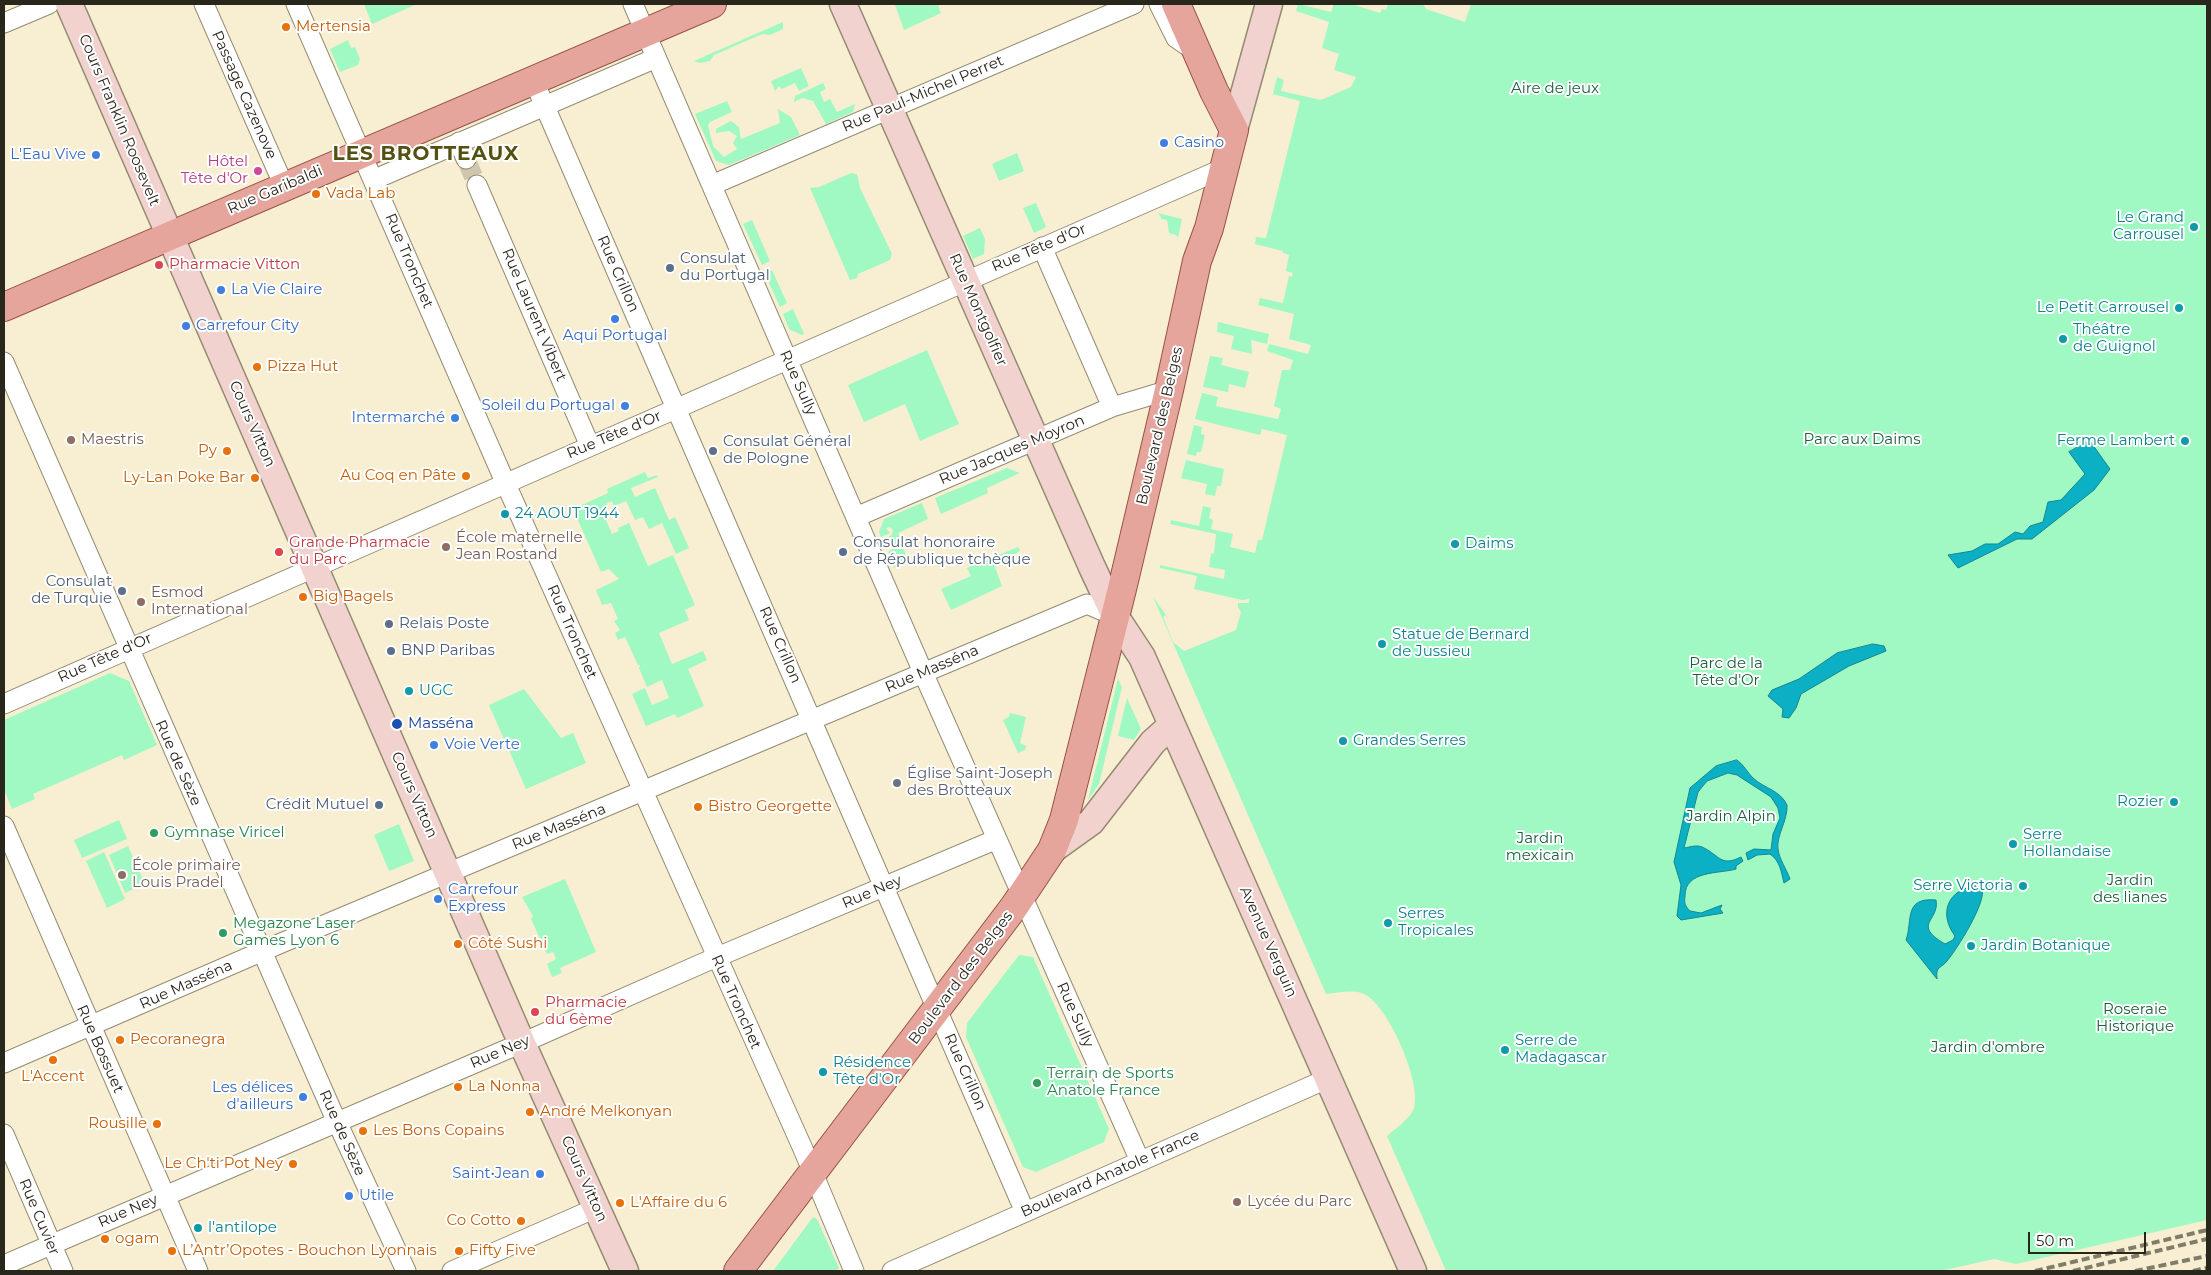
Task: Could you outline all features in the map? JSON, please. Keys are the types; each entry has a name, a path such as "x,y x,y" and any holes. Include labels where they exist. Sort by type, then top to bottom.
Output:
{"main road":[{"name":"Cours Franklin Roosevelt","path":"69,4 170,235"},
{"name":"Rue Garibaldi","path":"4,307 712,4"},
{"name":"Rue Montgolfier","path":"844,4 1035,440 1115,616"},
{"path":"1176,4 1197,54 1234,130"},
{"name":"Boulevard des Belges","path":"1052,850 1064,820 1115,616 1169,390 1197,260 1209,228 1269,4"},
{"name":"Cours Vitton","path":"170,235 522,1043 625,1271"},
{"name":"Avenue Verguin","path":"1115,616 1142,657 1413,1271"},
{"name":"Boulevard des Belges","path":"738,1271 807,1161 937,1009 1017,884 1052,850 1090,822 1152,742 1171,726"}],"street":[{"path":"4,23 49,4"},
{"name":"Passage Cazenove","path":"204,4 284,186"},
{"name":"Rue Tronchet","path":"296,4 854,1271"},
{"name":"Rue Sully","path":"633,4 923,672 1140,1161"},
{"name":"Rue Paul-Michel Perret","path":"712,185 1134,4"},
{"path":"1159,4 1176,38 1197,54"},
{"path":"373,180 463,151 544,105 656,58"},
{"name":"Rue Crillon","path":"533,79 1025,1212"},
{"name":"Rue Tête d'Or","path":"4,704 128,647 315,568 505,482 1224,168"},
{"name":"Rue Laurent Vibert","path":"478,185 590,446"},
{"path":"1042,247 1112,407"},
{"name":"Rue de Sèze","path":"4,362 336,1121 406,1271"},
{"name":"Rue Jacques Moyron","path":"856,517 1112,407 1169,390"},
{"name":"Rue Masséna","path":"4,1063 448,872 644,792 1087,604 1115,616"},
{"name":"Rue Bossuet","path":"4,826 198,1271"},
{"name":"Rue Ney","path":"4,1265 336,1121 522,1043 715,958 997,839"},
{"name":"Boulevard Anatole France","path":"892,1271 1329,1078"},
{"name":"Rue Cuvier","path":"4,1134 63,1271"},
{"path":"452,1271 596,1208"}],"green space":[{"path":"364,4 417,4 372,24"},
{"path":"940,4 938,5 941,13 904,30 895,5"},
{"name":"Parc de la Tête d'Or","path":"1298,4 1331,12 1334,4 1351,4 1380,13 1382,9 1386,10 1388,4 1423,4 1426,9 1465,22 1471,4 2207,4 2207,1220 2016,1264 1994,1259 1940,1271 1446,1271 1387,1136 1406,1120 1414,1108 1413,1081 1401,1045 1383,1013 1364,994 1350,992 1326,994 1153,597 1166,615 1163,617 1173,642 1184,651 1236,630 1241,612 1238,603 1249,603 1249,599 1242,600 1194,589 1197,576 1160,568 1160,565 1224,579 1225,570 1209,567 1211,554 1214,553 1216,534 1170,524 1171,520 1199,526 1203,506 1211,508 1209,518 1213,520 1211,529 1233,534 1230,547 1255,553 1258,540 1262,540 1287,435 1262,429 1260,435 1195,419 1202,393 1218,397 1216,406 1278,419 1281,409 1274,406 1282,370 1290,370 1293,360 1267,351 1269,344 1308,354 1311,345 1289,339 1294,314 1258,305 1260,298 1283,303 1289,276 1292,277 1293,273 1286,271 1289,255 1283,253 1283,251 1255,244 1256,237 1266,238 1300,101 1273,94 1277,77 1284,80 1281,91 1321,100 1351,87 1356,77 1334,70 1339,54 1322,48 1329,22 1296,11"},
{"path":"783,22 783,29 770,35 762,34 714,55 710,61 700,63 694,61"},
{"path":"348,40 351,48 355,47 360,59 358,65 340,72 330,49"},
{"path":"801,68 809,86 799,91 795,83 782,89 779,86 775,91 771,81"},
{"path":"823,83 826,89 820,92 824,102 830,99 837,112 855,104 853,112 826,124 813,101 802,98 794,102 795,96"},
{"path":"727,101 732,112 710,122 708,125 713,146 724,157 737,149 733,143 737,136 729,131 716,133 716,129 731,121 739,127 741,139 780,123 778,109 791,117 800,135 729,165 716,161 695,114"},
{"path":"1017,153 1024,171 999,181 992,164"},
{"path":"851,173 857,174 860,188 892,254 890,260 858,274 857,278 850,280 810,188 819,187"},
{"path":"1036,203 1046,227 1034,233 1023,208"},
{"path":"1158,213 1182,219 1178,238 1176,235 1169,233 1167,220 1162,219"},
{"path":"752,220 770,261 762,265 743,224"},
{"path":"980,228 985,239 984,254 973,259 963,236"},
{"path":"772,270 787,303 780,307 765,274"},
{"path":"793,309 804,334 802,335 789,329 783,314"},
{"path":"1218,322 1269,334 1267,344 1251,340 1252,354 1231,349 1234,336 1217,332"},
{"path":"927,350 959,424 920,441 905,404 864,422 848,385"},
{"path":"1210,356 1223,358 1221,365 1249,372 1245,388 1229,384 1228,392 1203,387"},
{"path":"1194,425 1202,427 1201,434 1205,435 1201,452 1197,452 1196,456 1187,454"},
{"path":"1186,460 1224,469 1221,486 1217,486 1215,496 1205,494 1207,484 1181,478"},
{"path":"1007,468 1020,473 987,488 988,493 941,514 935,498"},
{"path":"645,472 648,478 657,475 658,477 631,488 635,497 655,488 669,520 675,517 689,548 676,554 662,523 649,529 643,517 635,520 626,501 614,506 612,501 607,503 608,508 602,511 612,534 619,531 618,528 629,523 648,566 673,555 695,605 685,610 689,620 659,633 672,664 703,651 707,660 688,669 704,706 677,718 675,714 646,726 632,694 645,688 652,705 669,698 662,680 647,687 639,668 640,665 638,665 625,637 618,640 615,633 620,630 614,621 618,619 611,603 602,605 596,590 619,579 609,569 601,572 573,509 608,493 607,489"},
{"path":"922,503 928,519 898,533 908,561 894,568 888,552 893,549 888,537 892,535 893,530 890,527 886,528 890,533 881,537 879,532 884,519"},
{"path":"1018,547 1020,550 1008,561 995,567 1002,586 951,610 941,589 971,576 967,568"},
{"path":"110,673 129,681 157,745 124,760 122,755 33,794 35,799 12,809 4,789 4,720"},
{"path":"1118,679 1122,687 1099,784 1088,800"},
{"path":"524,689 561,738 573,733 586,763 526,789 489,705"},
{"path":"1127,698 1141,729 1134,740 1118,736"},
{"path":"1010,713 1026,717 1020,743 1026,746 1025,750 1018,753 1003,720 1009,717"},
{"path":"119,820 127,839 82,858 74,840"},
{"path":"399,824 414,861 389,871 374,835"},
{"path":"128,846 145,884 125,893 109,855"},
{"path":"104,852 125,899 107,908 86,861"},
{"path":"565,879 596,952 560,968 562,973 552,977 547,964 556,959 553,952 547,954 531,919 533,916 522,897"},
{"name":"Terrain de Sports Anatole France","path":"1019,955 1033,957 1109,1129 1104,1142 1036,1172 1023,1167 966,1037 967,1023"},
{"path":"813,1217 817,1219 839,1268 836,1271 773,1271"}],"water":[{"path":"2090,441 2110,469 2094,490 2032,539 2017,539 1958,568 1948,555 1972,551 1985,544 1998,544 2015,532 2023,534 2030,526 2043,522 2048,502 2061,500 2085,474 2069,452"},
{"path":"1873,644 1884,646 1886,651 1849,666 1801,694 1796,708 1789,718 1782,717 1783,709 1768,696 1772,690 1799,679 1837,653"},
{"path":"1737,760 1753,778 1780,796 1787,805 1778,849 1790,879 1784,883 1778,863 1770,854 1757,855 1748,860 1746,853 1754,849 1771,850 1773,834 1780,818 1778,808 1771,797 1737,775 1728,773 1707,781 1698,792 1684,848 1699,846 1725,861 1741,857 1743,861 1736,866 1736,869 1697,877 1686,888 1685,903 1690,911 1701,913 1722,905 1720,909 1723,913 1681,920 1677,916 1681,885 1674,862 1690,788 1716,766"},
{"path":"1976,886 1982,888 1982,895 1976,914 1952,955 1938,969 1937,979 1906,940 1911,912 1918,902 1936,900 1936,907 1928,927 1935,937 1945,944 1953,940 1955,936 1947,919 1949,904 1959,892"}],"tunnel":[{"path":"466,159 477,185"}],"railway":[{"path":"2035,1271 2207,1230"},
{"path":"2073,1271 2207,1239"},
{"path":"2135,1271 2207,1256"},
{"path":"2193,1271 2207,1268"}],"place":[{"name":"Mertensia","path":"286,27"},
{"name":"Casino","path":"1164,143"},
{"name":"L'Eau Vive","path":"96,155"},
{"name":"Hôtel Tête d'Or","path":"258,171"},
{"name":"Vada Lab","path":"316,194"},
{"name":"Le Grand Carrousel","path":"2194,227"},
{"name":"Pharmacie Vitton","path":"159,265"},
{"name":"Consulat du Portugal","path":"670,268"},
{"name":"La Vie Claire","path":"221,290"},
{"name":"Le Petit Carrousel","path":"2179,308"},
{"name":"Aqui Portugal","path":"615,319"},
{"name":"Carrefour City","path":"186,326"},
{"name":"Théâtre de Guignol","path":"2063,339"},
{"name":"Pizza Hut","path":"257,367"},
{"name":"Soleil du Portugal","path":"625,406"},
{"name":"Intermarché","path":"455,418"},
{"name":"Maestris","path":"71,440"},
{"name":"Ferme Lambert","path":"2185,441"},
{"name":"Py","path":"227,451"},
{"name":"Consulat Général de Pologne","path":"713,451"},
{"name":"Au Coq en Pâte","path":"466,476"},
{"name":"Ly-Lan Poke Bar","path":"255,478"},
{"name":"24 AOUT 1944","path":"505,514"},
{"name":"Daims","path":"1455,544"},
{"name":"École maternelle Jean Rostand","path":"446,547"},
{"name":"Grande Pharmacie du Parc","path":"279,552"},
{"name":"Consulat honoraire de République tchèque","path":"843,552"},
{"name":"Consulat de Turquie","path":"122,591"},
{"name":"Big Bagels","path":"303,597"},
{"name":"Esmod International","path":"141,602"},
{"name":"Relais Poste","path":"389,624"},
{"name":"Statue de Bernard de Jussieu","path":"1382,644"},
{"name":"BNP Paribas","path":"391,651"},
{"name":"UGC","path":"409,691"},
{"name":"Masséna","path":"397,724"},
{"name":"Grandes Serres","path":"1343,741"},
{"name":"Voie Verte","path":"434,745"},
{"name":"Église Saint-Joseph des Brotteaux","path":"897,783"},
{"name":"Rozier","path":"2174,802"},
{"name":"Crédit Mutuel","path":"379,805"},
{"name":"Bistro Georgette","path":"698,807"},
{"name":"Gymnase Viricel","path":"154,833"},
{"name":"Serre Hollandaise","path":"2013,844"},
{"name":"École primaire Louis Pradel","path":"122,875"},
{"name":"Serre Victoria","path":"2023,886"},
{"name":"Carrefour Express","path":"438,899"},
{"name":"Serres Tropicales","path":"1388,923"},
{"name":"Megazone Laser Games Lyon 6","path":"223,933"},
{"name":"Côté Sushi","path":"458,944"},
{"name":"Jardin Botanique","path":"1971,946"},
{"name":"Pharmacie du 6ème","path":"535,1012"},
{"name":"Pecoranegra","path":"120,1040"},
{"name":"Serre de Madagascar","path":"1505,1050"},
{"name":"L'Accent","path":"53,1060"},
{"name":"Résidence Tête d'Or","path":"823,1072"},
{"name":"Terrain de Sports Anatole France","path":"1037,1083"},
{"name":"La Nonna","path":"458,1087"},
{"name":"Les délices d'ailleurs","path":"303,1097"},
{"name":"André Melkonyan","path":"530,1112"},
{"name":"Rousille","path":"157,1124"},
{"name":"Les Bons Copains","path":"363,1131"},
{"name":"Le Ch'ti Pot Ney","path":"293,1164"},
{"name":"Saint•Jean","path":"540,1174"},
{"name":"Utile","path":"349,1196"},
{"name":"Lycée du Parc","path":"1237,1202"},
{"name":"L'Affaire du 6","path":"620,1203"},
{"name":"Co Cotto","path":"521,1221"},
{"name":"l'antilope","path":"198,1228"},
{"name":"ogam","path":"105,1239"},
{"name":"L’Antr’Opotes - Bouchon Lyonnais","path":"172,1251"},
{"name":"Fifty Five","path":"459,1251"}],"district":[{"name":"LES BROTTEAUX","path":"426,154"}],"park label":[{"name":"Aire de jeux","path":"1555,89"},
{"name":"Parc aux Daims","path":"1862,440"},
{"name":"Jardin Alpin","path":"1731,817"},
{"name":"Jardin mexicain","path":"1540,848"},
{"name":"Jardin des lianes","path":"2130,890"},
{"name":"Roseraie Historique","path":"2135,1018"},
{"name":"Jardin d'ombre","path":"1988,1048"}]}
